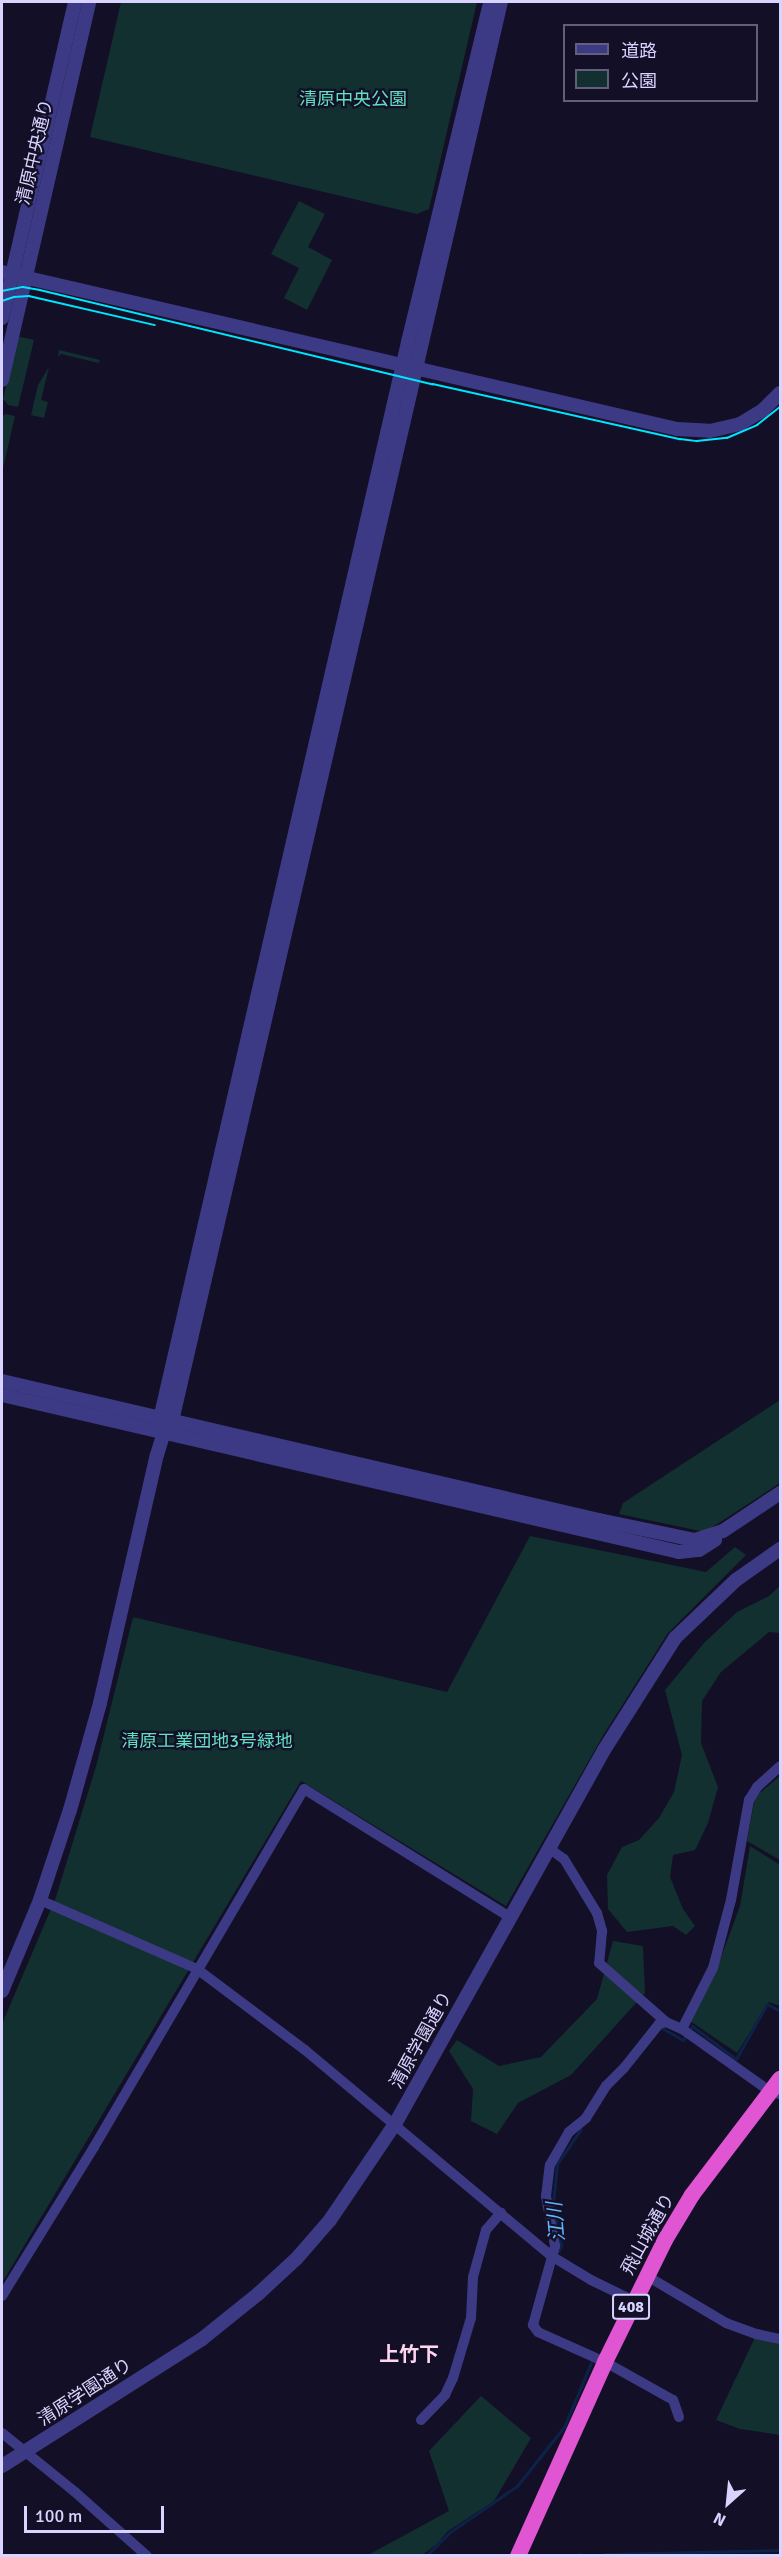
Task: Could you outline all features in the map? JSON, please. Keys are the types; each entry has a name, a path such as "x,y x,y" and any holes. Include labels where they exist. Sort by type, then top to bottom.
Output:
{"highway":[{"name":"飛山城通り","path":"518,2556 604,2362 646,2276 692,2195 777,2088"}],"street":[{"name":"清原中央通り","path":"2,318 75,2"},
{"name":"清原中央通り","path":"2,380 13,274 89,2"},
{"path":"165,1424 402,366 490,2"},
{"path":"2,1991 39,1900 88,1748 417,369 501,2"},
{"path":"13,274 694,432 726,429 740,424 764,410 780,393"},
{"path":"2,1381 679,1552 692,1552 708,1545 723,1531 780,1493"},
{"path":"2,1395 165,1424"},
{"name":"清原学園通り","path":"2,2466 202,2339 258,2294 297,2258 330,2220 394,2124 604,1750 675,1638 736,1580 780,1549"},
{"path":"682,2029 713,1968 731,1900 749,1800 758,1787 780,1766"},
{"path":"2,2296 94,2147 304,1789 510,1917"},
{"path":"549,1849 564,1859 597,1913 602,1931 599,1964 666,2022 682,2029 777,2088"},
{"path":"39,1900 197,1969 305,2050 553,2257 591,2280 634,2301"},
{"path":"666,2022 659,2024 624,2068 606,2086 586,2118 569,2132 550,2165 546,2196 555,2246 533,2325 538,2332 604,2362 673,2400 680,2417"},
{"path":"421,2420 445,2395 453,2378 471,2318 475,2268 486,2230 501,2213"},
{"path":"646,2276 726,2323 756,2334 780,2339"},
{"path":"2,2433 147,2556"}],"green space":[{"name":"清原中央公園","path":"121,2 477,2 429,209 417,214 90,137"},
{"path":"299,201 325,214 308,247 332,260 307,310 284,298 299,268 271,254"},
{"path":"17,336 34,340 18,407 8,405 3,399"},
{"path":"59,350 100,360 99,363 61,354 58,357"},
{"path":"49,367 41,400 48,402 44,418 31,415 38,385"},
{"path":"6,414 15,416 2,473 2,416"},
{"path":"780,1400 780,1483 705,1532 619,1514 623,1503"},
{"name":"清原工業団地3号緑地","path":"530,1536 706,1572 735,1547 746,1555 668,1633 604,1734 506,1906 301,1781 2,2283 2,2024 56,1897 97,1763 133,1617 447,1692"},
{"path":"780,1586 780,1633 769,1632 721,1672 702,1701 701,1743 718,1787 708,1823 695,1850 673,1855 670,1877 683,1909 695,1926 686,1935 673,1926 627,1932 608,1909 607,1875 622,1847 639,1840 659,1818 674,1792 682,1755 665,1690 704,1643 737,1612 769,1596"},
{"path":"780,1776 780,1860 747,1841 755,1797"},
{"path":"750,1846 780,1865 780,2006 769,2002 737,2053 690,2021 716,1971 740,1906"},
{"path":"613,1941 643,1946 645,1993 571,2075 518,2103 497,2134 471,2121 473,2089 449,2051 457,2040 499,2066 541,2057 597,1999"},
{"path":"759,2329 780,2335 780,2435 740,2429 716,2420"},
{"path":"481,2396 531,2438 494,2501 448,2531 437,2544 422,2555 368,2555 449,2511 429,2451"}],"waterway":[{"name":"江川","path":"662,2028 683,2040 692,2026 736,2059 767,2004 780,2011"},
{"name":"江川","path":"559,2251 561,2245 553,2203 557,2164 581,2129"},
{"name":"江川","path":"426,2556 450,2532 517,2486 564,2427 593,2358"},
{"path":"605,2554 780,2550"}],"tram line":[{"path":"2,291 23,287 40,290 433,384 680,439 697,441 727,438 757,425 780,407"},
{"path":"2,301 29,296 155,325"}],"district":[{"name":"上竹下","path":"409,2354"}]}
